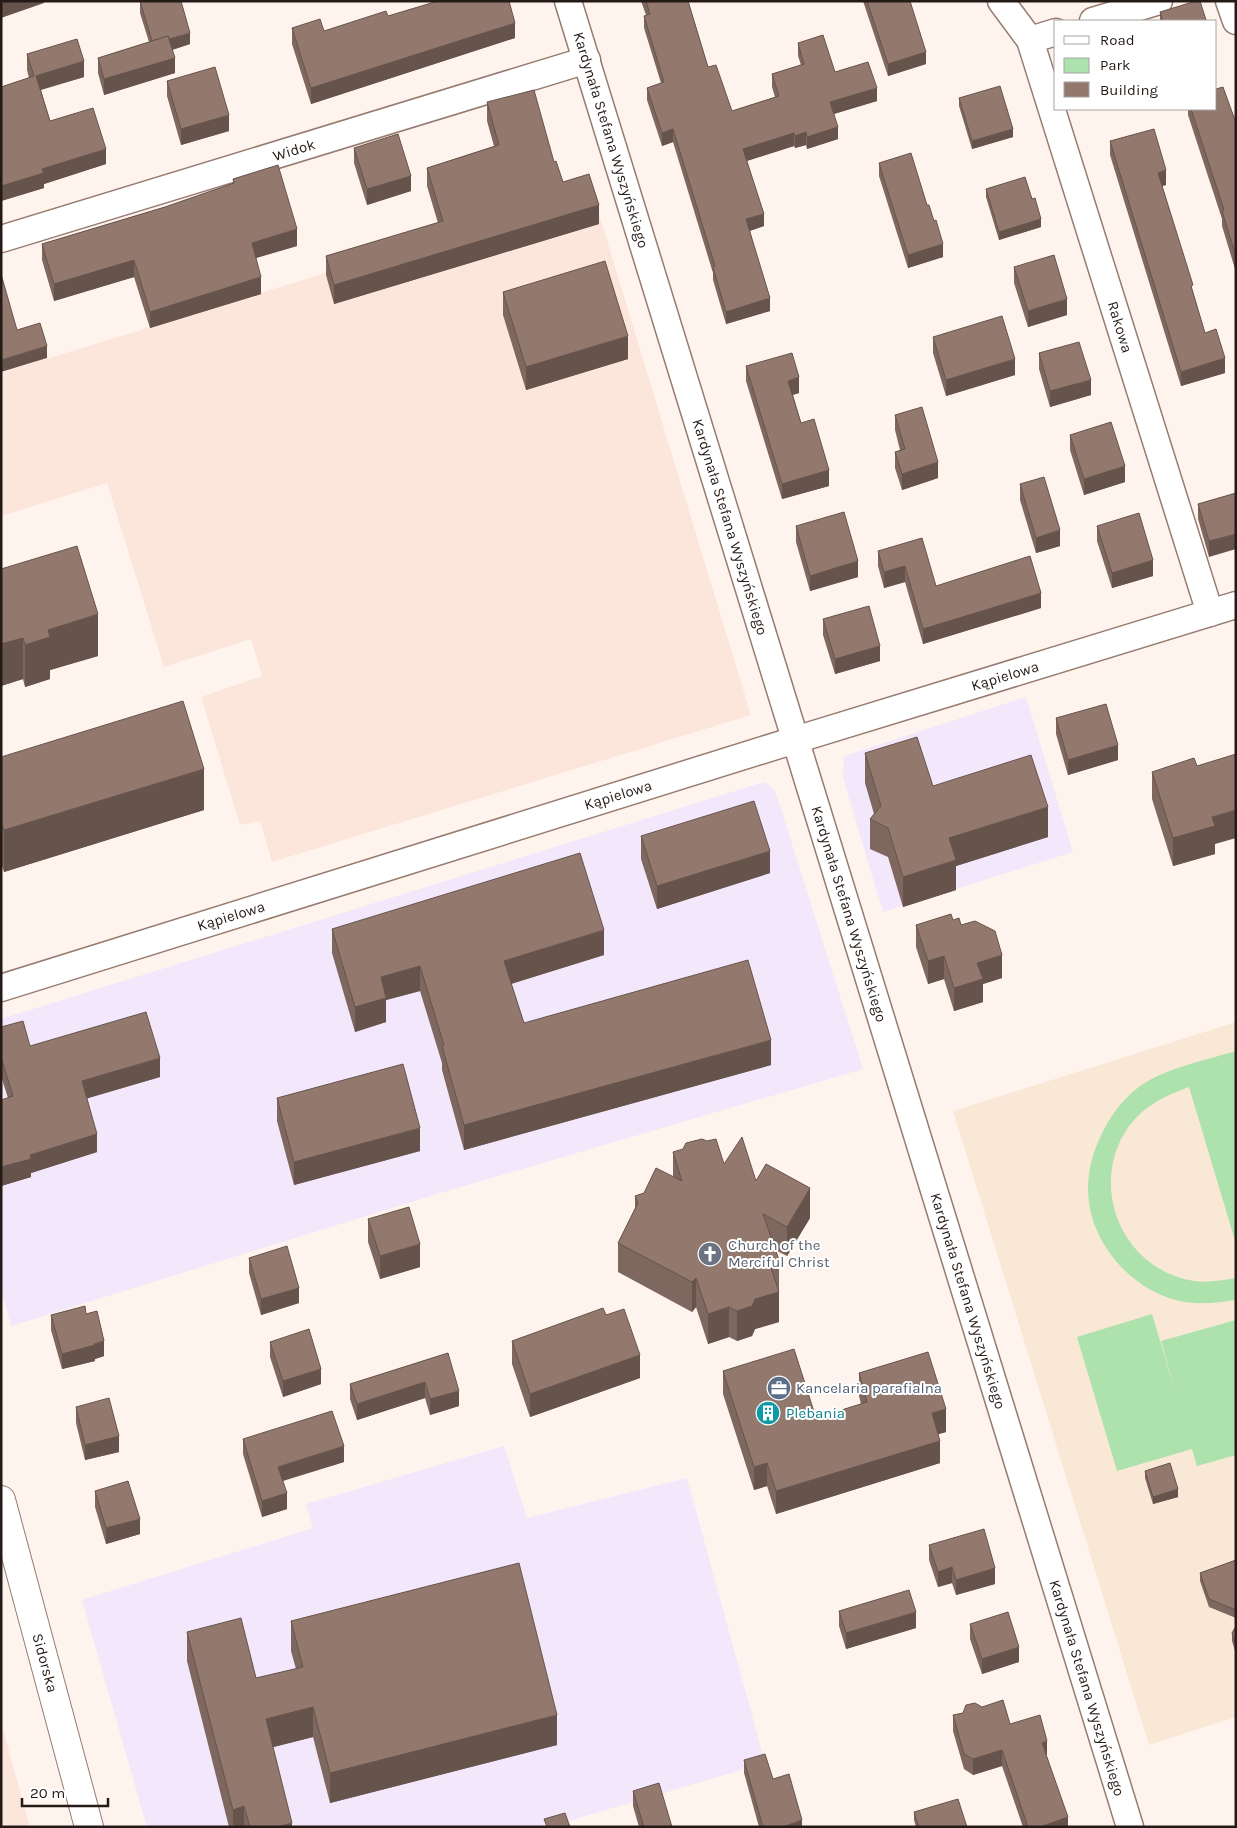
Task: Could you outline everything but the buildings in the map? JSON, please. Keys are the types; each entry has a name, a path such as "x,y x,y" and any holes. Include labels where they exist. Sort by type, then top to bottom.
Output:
{"street":[{"name":"Kardynała Stefana Wyszyńskiego","path":"568,1 1130,1827"},
{"name":"Rakowa","path":"1001,1 1030,40 1210,613"},
{"path":"1096,20 1160,1"},
{"path":"1229,1 1236,21"},
{"path":"1030,40 1054,33"},
{"name":"Widok","path":"1,239 586,60"},
{"name":"Kąpielowa","path":"1,988 795,740 1236,605"},
{"name":"Sidorska","path":"1,1500 89,1827"}],"shaded area":[{"path":"592,191 751,715 272,862 260,821 240,825 201,697 262,676 251,639 164,667 107,483 1,516 1,373"},
{"path":"1026,697 1073,852 883,912 843,778 844,756"},
{"path":"764,782 775,790 863,1069 437,1194 11,1326 1,1289 1,1019"},
{"path":"1236,1022 1236,1717 1149,1745 953,1111"},
{"path":"504,1446 527,1518 687,1478 765,1763 548,1827 147,1827 82,1600 313,1528 306,1504"},
{"path":"1,1722 30,1827 1,1827"}],"green space":[{"path":"1236,1051 1236,1244 1189,1087 1164,1098 1141,1113 1129,1126 1117,1149 1111,1174 1112,1198 1119,1222 1131,1243 1148,1260 1169,1274 1199,1282 1236,1278 1236,1300 1194,1303 1175,1300 1157,1293 1125,1271 1101,1239 1093,1222 1089,1203 1088,1179 1091,1163 1099,1140 1111,1117 1127,1097 1140,1086 1174,1069"},
{"path":"1152,1314 1176,1394 1161,1341 1236,1320 1236,1455 1197,1466 1192,1449 1117,1471 1077,1337"}],"place":[{"name":"Church of the Merciful Christ","path":"710,1254"},
{"name":"Kancelaria parafialna","path":"779,1388"},
{"name":"Plebania","path":"768,1413"}]}
